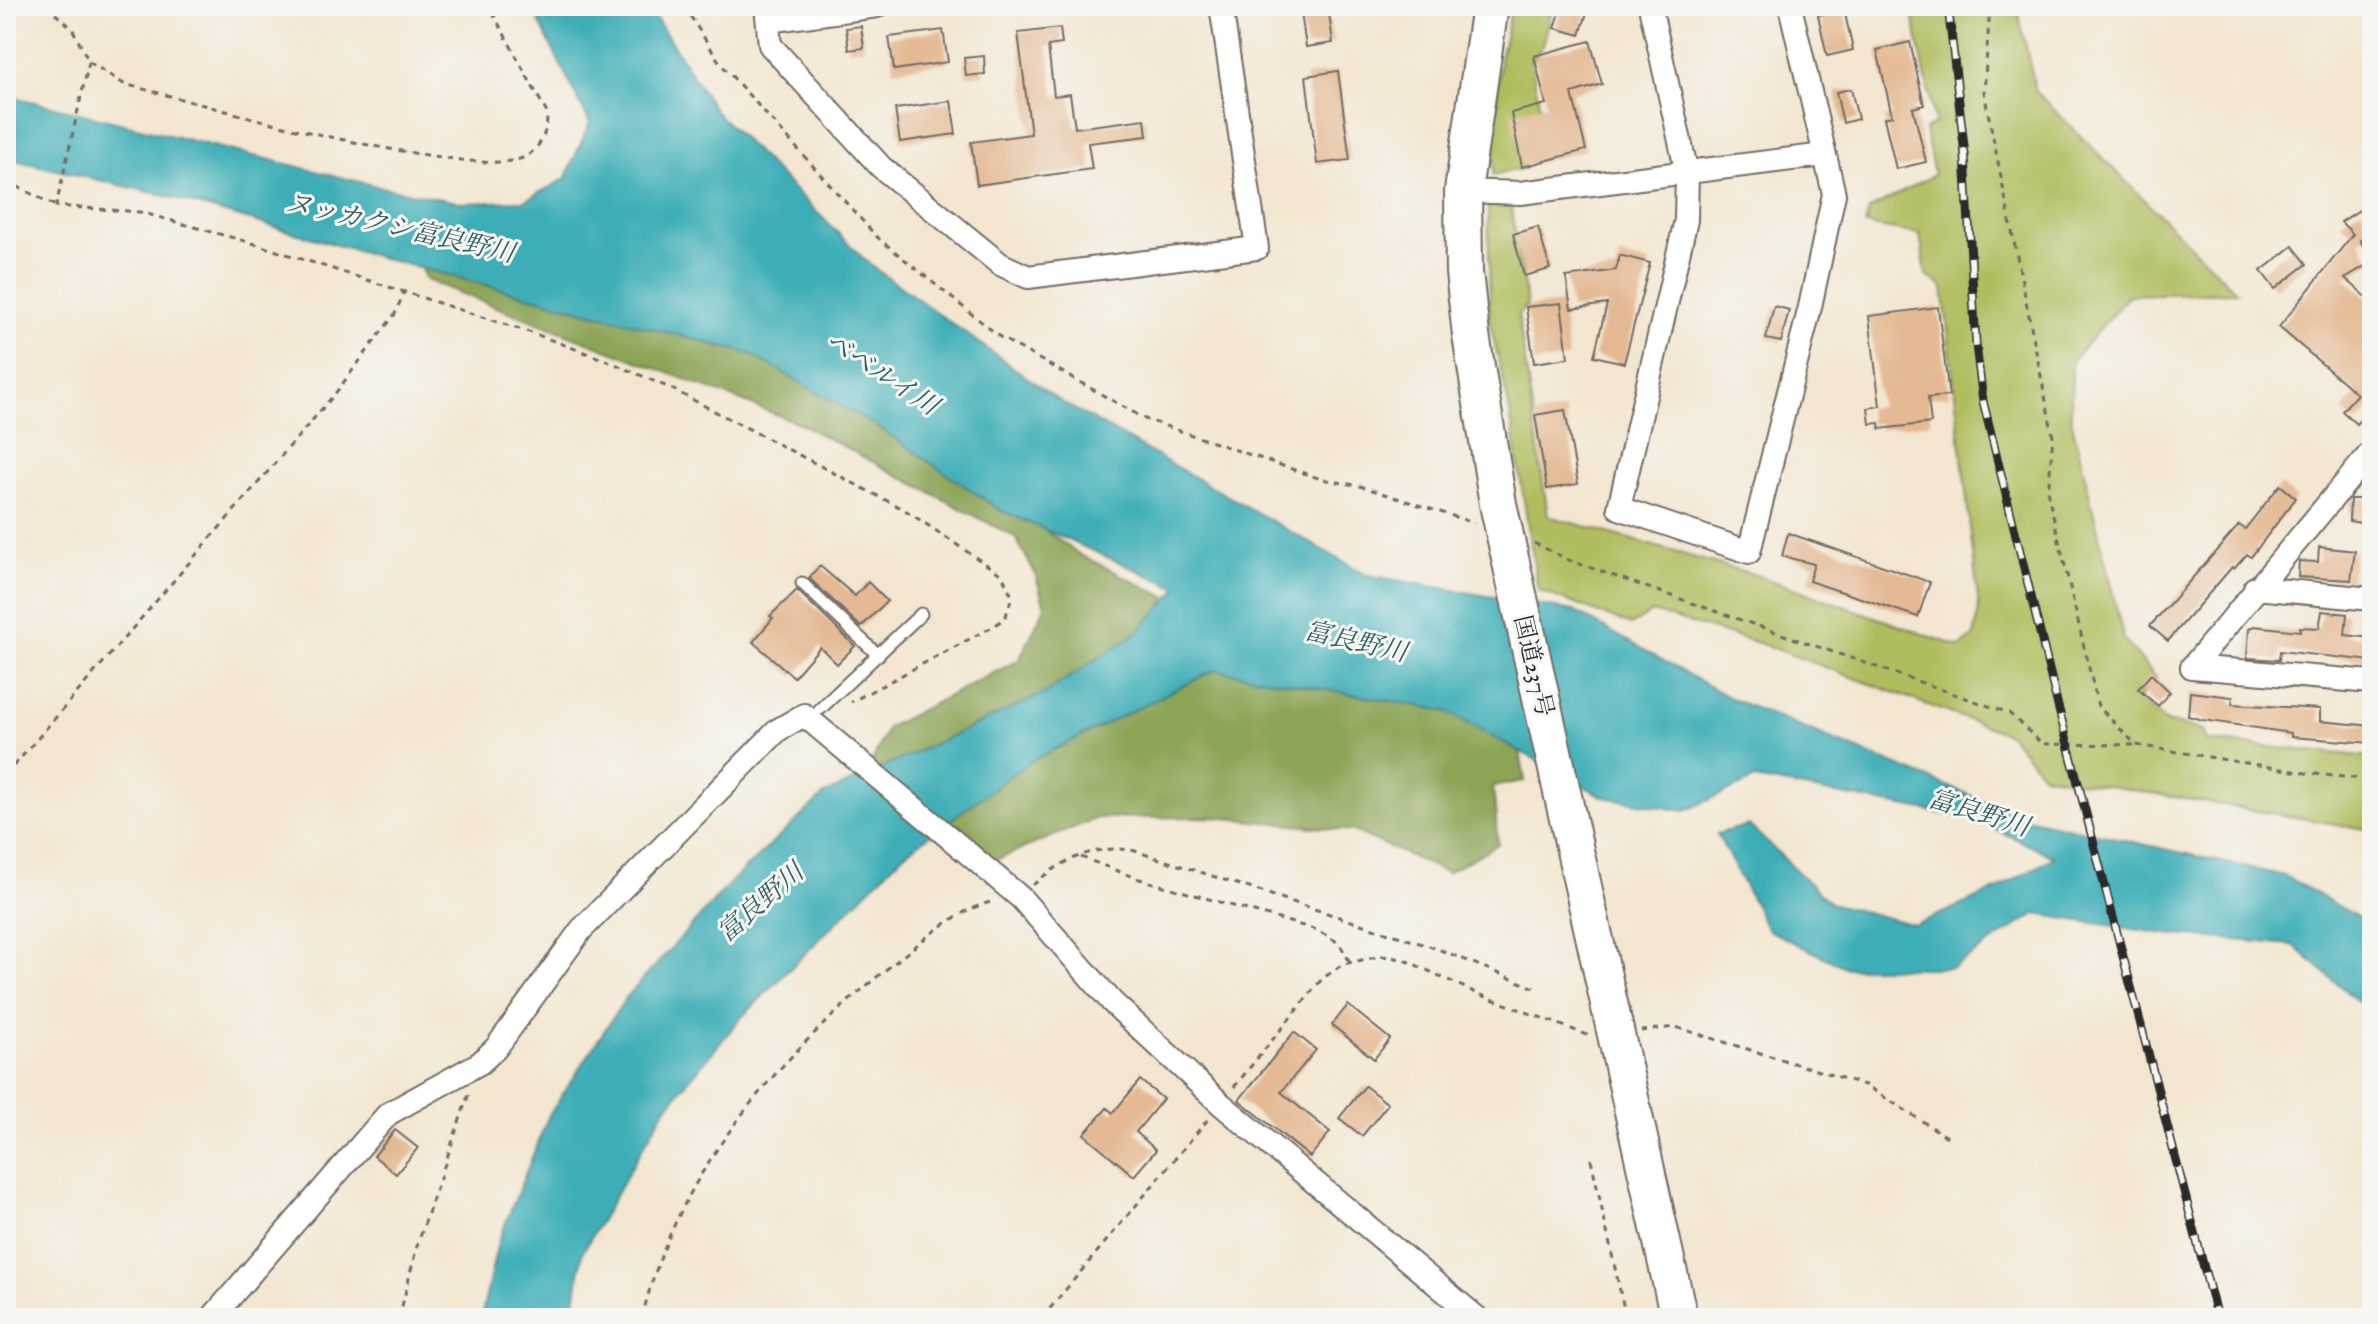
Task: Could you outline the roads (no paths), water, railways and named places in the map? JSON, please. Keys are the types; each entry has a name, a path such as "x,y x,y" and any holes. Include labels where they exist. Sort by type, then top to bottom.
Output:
{"highway":[{"name":"国道237号","path":"1490,6 1463,191 1464,272 1471,335 1517,550 1573,843 1679,1318"}],"street":[{"path":"877,6 767,13 770,45 881,167 1000,264 1028,277 1257,248 1221,6"},
{"path":"1650,6 1687,173 1686,220 1619,508 1749,552 1810,307 1834,194 1790,6"},
{"path":"1463,191 1520,193 1824,155"},
{"path":"2370,456 2255,588 2192,667 2372,682"},
{"path":"2255,588 2372,599"},
{"path":"212,1318 388,1114 480,1063 496,1048 581,930 778,730 804,715 819,718 1016,893 1112,1002 1221,1104 1477,1318"}],"lane":[{"path":"802,583 878,655"},
{"path":"819,718 921,614"}],"water":[{"path":"531,6 648,6 716,112 869,264 1060,401 1367,575 1574,611 1732,699 2026,818 2285,876 2372,925 2372,1014 2293,945 2166,934 2035,914 1952,968 1847,968 1768,930 1717,834 1749,825 1830,903 1915,925 1998,889 2054,857 1974,819 1755,779 1685,811 1604,797 1446,711 1215,670 1029,762 903,855 739,1020 665,1109 582,1253 573,1318 481,1318 498,1242 549,1115 625,999 734,879 825,794 1045,693 1138,632 1178,588 1000,510 878,427 750,354 386,259 166,196 6,158 6,95 380,187 463,203 524,201 565,179 590,123"}],"railway":[{"path":"1948,6 1965,155 1976,345 1983,401 2058,706 2217,1318"}],"water label":[{"name":"ヌッカクシ富良野川","path":"400,227"},
{"name":"ベベルイ川","path":"882,373"},
{"name":"富良野川","path":"1356,641"},
{"name":"富良野川","path":"1979,812"},
{"name":"富良野川","path":"760,902"}]}
